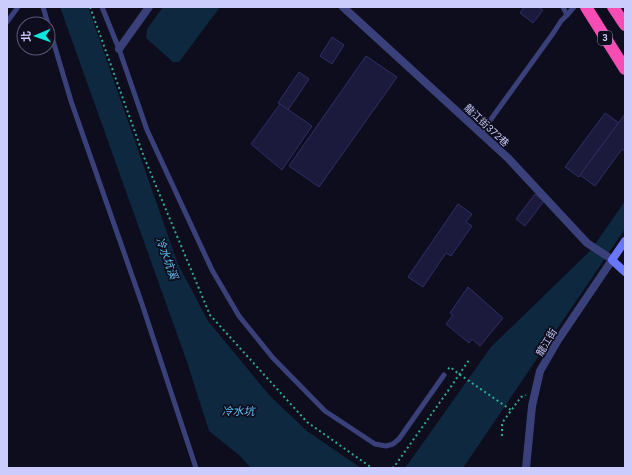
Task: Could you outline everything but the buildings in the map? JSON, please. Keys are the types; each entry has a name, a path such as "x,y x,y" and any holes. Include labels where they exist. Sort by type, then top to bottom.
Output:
{"highway":[{"name":"3","path":"586,7 625,69"},
{"name":"3","path":"613,7 625,25"}],"street":[{"path":"119,49 149,7"},
{"name":"龍江街372巷","path":"343,7 508,158 587,244 611,259"},
{"name":"龍江街","path":"526,468 532,406 540,371 558,340 611,259 625,241"},
{"path":"611,259 625,272"}],"lane":[{"path":"7,22 18,7"},
{"path":"43,7 71,101 142,304 196,468"},
{"path":"102,7 119,49 148,130 212,270 239,316 273,358 325,411 375,444 386,446 393,444 399,439 444,375"},
{"path":"563,7 568,15"},
{"path":"481,133 554,32 560,21 568,15 574,7"}],"path":[{"path":"392,468 469,360"},
{"path":"450,366 459,374 511,410"},
{"path":"502,436 502,423 511,410 521,397 535,392"}],"water":[{"name":"冷水坑","path":"60,7 88,7 178,264 208,321 270,396 307,431 361,468 251,468 239,455 209,431 187,362"},
{"path":"163,7 220,7 179,62 173,62 146,38 147,29"},
{"path":"625,201 625,229 463,468 404,468 491,347 591,250"}],"water label":[{"name":"冷水坑溪","path":"167,258"}]}
